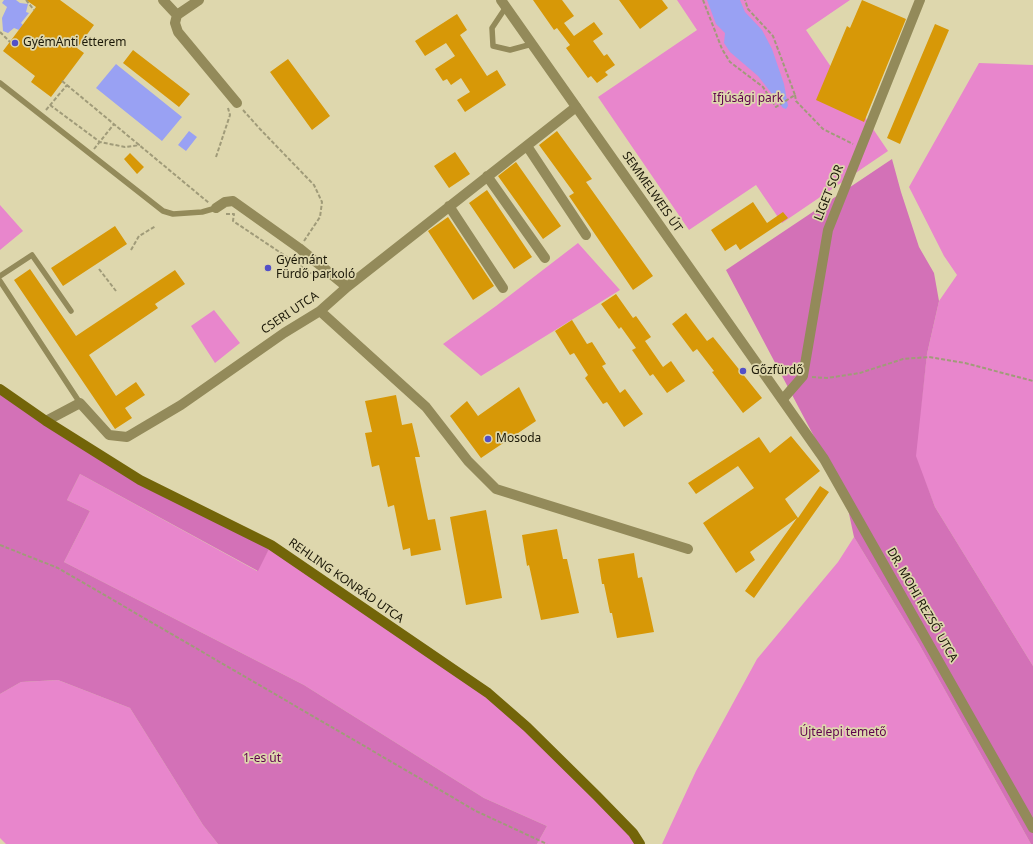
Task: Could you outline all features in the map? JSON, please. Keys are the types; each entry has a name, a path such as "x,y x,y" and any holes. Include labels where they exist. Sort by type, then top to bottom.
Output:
{"main road":[{"name":"REHLING KONRÁD UTCA","path":"0,389 46,421 140,480 271,545 488,693 527,727 597,796 633,833 640,844"}],"street":[{"path":"163,0 177,15"},
{"path":"199,0 177,15 175,23 178,32 238,103"},
{"name":"LIGET SOR","path":"803,376 828,230 920,0"},
{"name":"SEMMELWEIS ÚT","path":"504,2 576,107 783,399"},
{"name":"CSERI UTCA","path":"80,403 109,435 127,437 181,405 284,333 320,311 346,287 576,107"},
{"path":"527,146 586,235"},
{"path":"487,176 545,258"},
{"path":"216,208 225,202 233,201 299,248 346,287"},
{"path":"449,206 503,288"},
{"path":"320,311 426,407 468,462 496,489 688,549"},
{"path":"783,399 803,376"},
{"name":"DR. MOHI REZSŐ UTCA","path":"783,399 824,459 1033,828"},
{"path":"46,421 80,403"}],"lane":[{"path":"504,2 492,28 493,46 510,50 532,44"},
{"path":"0,83 41,117 163,211 173,214 202,212 216,208"},
{"path":"0,276 32,256 71,311"},
{"path":"0,281 80,403"}],"path":[{"path":"26,0 34,10"},
{"path":"703,0 722,49 730,62 763,87 776,107 794,95"},
{"path":"745,0 748,9 773,36 796,101 823,129 861,148"},
{"path":"0,32 10,42"},
{"path":"62,81 216,208 226,214 234,214 233,221 315,276"},
{"path":"41,117 67,85"},
{"path":"216,157 230,115 224,86"},
{"path":"238,103 260,129 314,185 322,202 320,217 299,248"},
{"path":"50,106 100,142 125,147 140,145"},
{"path":"90,154 114,124"},
{"path":"131,250 139,236 156,226"},
{"path":"99,270 116,291"},
{"path":"803,376 827,378 860,373 903,359 929,357 965,363 1033,381"},
{"path":"0,546 58,568 476,811 547,844"}],"green space":[{"name":"Ifjúsági park","path":"677,0 850,0 806,30 888,151 782,223 756,185 689,230 598,97 697,30"},
{"path":"979,63 1033,65 1033,666 935,507 915,456 927,354 939,301 957,275 944,256 909,187"},
{"path":"892,159 919,247 934,273 939,301 927,354 916,456 935,507 1033,666 1033,844 1031,844 919,644 854,537 845,495 726,270"},
{"path":"0,205 23,231 0,250"},
{"path":"578,243 620,290 481,376 443,344 496,306"},
{"path":"214,310 240,343 215,363 191,326"},
{"name":"1-es út","path":"0,389 140,480 271,545 258,571 80,474 67,500 90,511 64,562 304,685 484,798 547,826 537,844 218,844 203,825 130,708 58,680 21,682 0,694"},
{"path":"80,474 257,571 271,545 488,693 640,844 537,844 547,826 484,798 304,685 64,562 90,511 67,500"},
{"name":"Újtelepi temető","path":"854,537 919,644 1031,844 662,844 696,771 757,659 838,562"},
{"path":"58,680 130,708 203,825 218,844 6,844 0,838 0,694 21,682"}],"water":[{"path":"4,0 16,0 20,3 28,4 26,12 29,13 21,23 23,25 19,30 14,28 8,33 3,31 2,18 7,7 2,3"},
{"path":"707,0 740,0 745,12 762,30 772,49 784,84 788,106 786,109 783,108 758,76 730,52 724,43 725,33 716,24"},
{"path":"116,64 182,117 162,141 96,88"},
{"path":"189,131 197,137 186,151 178,145"}],"building":[{"path":"26,0 60,0 94,25 77,48 84,53 51,97 31,82 35,76 3,51 36,7"},
{"path":"533,0 562,0 574,16 564,23 574,36 594,22 603,34 593,41 604,56 607,54 615,65 605,72 608,75 597,83 591,76 588,78 566,48 570,45 557,28 554,30"},
{"path":"619,0 662,0 668,8 640,29"},
{"path":"862,0 906,19 864,122 816,100 847,26 850,28"},
{"path":"457,14 467,30 460,35 487,76 497,70 506,85 465,112 457,100 470,92 461,78 451,85 447,79 443,81 435,69 455,56 446,43 425,56 415,41"},
{"path":"935,24 949,30 900,144 887,138"},
{"path":"133,50 190,94 179,107 123,63"},
{"path":"288,59 330,116 312,130 270,72"},
{"path":"557,131 592,179 586,182 653,276 633,290 569,196 574,193 539,145"},
{"path":"455,152 470,174 449,188 434,166"},
{"path":"130,153 144,167 137,174 124,159"},
{"path":"516,162 561,226 543,239 498,176"},
{"path":"487,190 532,257 514,269 469,203"},
{"path":"753,202 767,223 783,212 788,218 740,250 736,244 725,251 711,230"},
{"path":"448,217 494,286 473,300 428,231"},
{"path":"115,226 127,244 63,286 51,268"},
{"path":"30,269 76,336 175,270 185,284 155,304 158,308 89,355 116,396 136,382 145,395 125,408 132,418 115,429 14,280"},
{"path":"616,294 633,318 636,316 651,337 645,341 663,367 671,361 685,381 667,393 653,374 650,376 632,350 636,348 621,327 619,329 601,304"},
{"path":"686,313 707,341 713,337 762,398 743,413 712,372 714,371 697,349 693,352 672,324"},
{"path":"572,320 587,344 592,342 606,364 602,366 620,393 625,389 643,414 624,427 607,402 603,404 585,378 588,375 574,353 570,355 555,331"},
{"name":"Mosoda","path":"519,387 536,421 481,458 450,416 467,401 478,416"},
{"path":"396,395 402,425 412,423 420,457 415,457 428,520 435,519 441,550 411,556 410,548 403,550 394,505 388,507 379,465 372,467 365,433 372,432 365,401"},
{"path":"791,436 820,471 785,499 798,518 820,486 829,492 754,598 745,591 797,518 750,552 755,560 736,573 703,523 754,488 738,466 696,494 688,483 759,437 770,453"},
{"path":"486,510 502,598 466,605 450,517"},
{"path":"557,529 563,559 567,559 579,613 541,620 529,565 527,566 522,535"},
{"path":"634,553 638,578 642,577 654,632 617,638 604,584 602,584 598,559"}],"place":[{"name":"GyémAnti étterem","path":"15,43"},
{"name":"Gyémánt Fürdő parkoló","path":"268,268"},
{"name":"Gőzfürdő","path":"743,371"},
{"name":"Mosoda","path":"488,439"}]}
